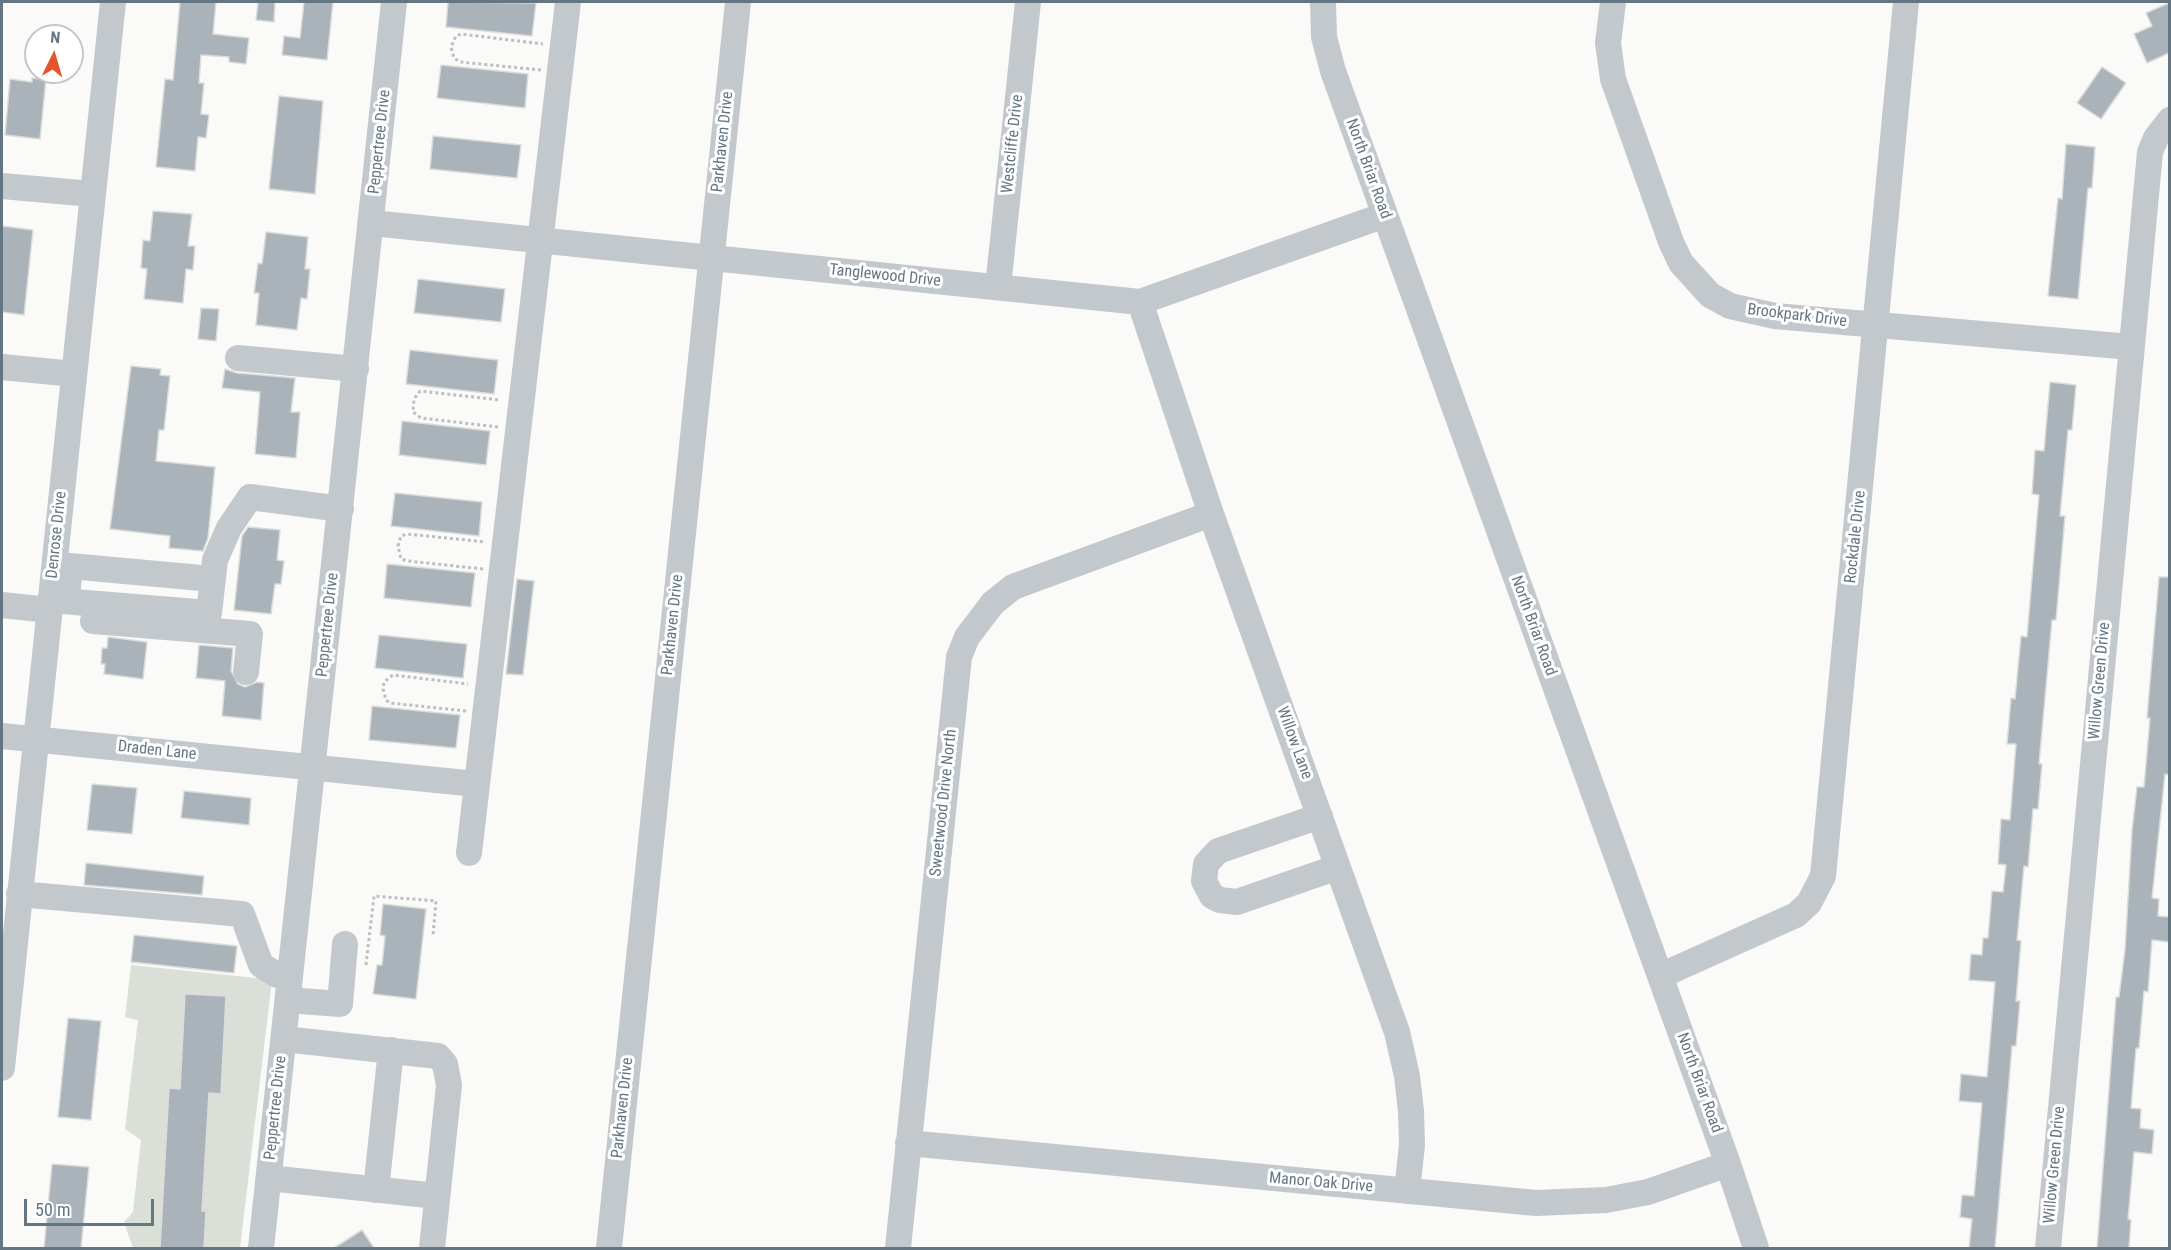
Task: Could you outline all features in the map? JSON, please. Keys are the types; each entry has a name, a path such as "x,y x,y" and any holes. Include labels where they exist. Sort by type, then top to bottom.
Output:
{"street":[{"name":"Denrose Drive","path":"2,1068 35,740 53,607 74,374 113,2"},
{"name":"Peppertree Drive","path":"261,1248 394,2"},
{"path":"469,853 568,2"},
{"name":"Parkhaven Drive","path":"609,1248 738,2"},
{"name":"Westcliffe Drive","path":"998,287 1028,2"},
{"name":"North Briar Road","path":"1323,2 1324,37 1333,71 1728,1164 1756,1248"},
{"name":"Brookpark Drive","path":"1613,2 1608,43 1613,79 1671,242 1693,279 1710,295 1730,306 1751,313 2131,347"},
{"name":"Rockdale Drive","path":"1660,976 1796,915 1809,903 1823,876 1906,2"},
{"name":"Willow Green Drive","path":"2048,1248 2151,152 2156,138 2169,120"},
{"path":"2,186 92,194"},
{"name":"Tanglewood Drive","path":"372,223 1140,302 1384,215"},
{"name":"Willow Lane","path":"1140,302 1211,514 1397,1032 1407,1077 1412,1145 1407,1191"},
{"path":"238,358 356,369"},
{"path":"2,368 74,374"},
{"path":"2,605 209,613 215,560 229,528 250,497 341,509"},
{"name":"Sweetwood Drive North","path":"898,1248 959,657 967,638 993,603 1013,588 1033,578 1211,514"},
{"path":"53,607 70,566 212,579"},
{"path":"53,607 250,634 246,672"},
{"name":"Draden Lane","path":"2,736 476,784"},
{"path":"1320,816 1218,851 1206,864 1204,881 1212,896 1228,903 1237,902 1338,867"},
{"path":"19,894 242,914 261,965 277,975 289,988 340,1004 345,944"},
{"path":"284,1039 438,1056 445,1064 449,1085 432,1248"},
{"path":"376,1190 391,1050"},
{"name":"Manor Oak Drive","path":"908,1143 1536,1203 1578,1202 1648,1192 1728,1164"},
{"path":"269,1178 437,1196"}],"path":[{"path":"560,72 460,62 454,58 451,46 456,36 461,34 563,47"},
{"path":"519,429 421,418 413,412 414,399 416,394 424,391 522,402"},
{"path":"502,571 408,561 401,559 398,546 401,536 407,534 505,544"},
{"path":"485,713 390,703 383,696 384,682 393,675 488,686"},
{"path":"366,973 374,896 436,902 433,936"}],"shaded area":[{"path":"131,965 256,978 265,967 273,972 240,1248 133,1248 124,1222 133,1212 141,1140 125,1129 138,1020 125,1017"}],"building":[{"path":"180,2 216,2 213,34 249,38 246,64 229,62 229,57 201,55 199,83 204,83 201,114 209,115 206,138 198,137 195,171 156,167 165,79 173,80"},
{"path":"258,2 275,2 274,22 256,20"},
{"path":"304,2 333,2 327,60 282,55 284,36 300,38"},
{"path":"448,2 536,3 532,36 446,27"},
{"path":"2169,3 2169,53 2147,63 2134,34 2152,26 2146,13"},
{"path":"441,65 528,74 525,108 437,98"},
{"path":"2102,67 2126,83 2101,119 2077,103"},
{"path":"10,79 24,81 24,84 46,84 40,139 5,135"},
{"path":"279,96 323,101 315,194 269,189"},
{"path":"433,136 521,145 517,178 430,169"},
{"path":"2066,144 2095,147 2092,188 2088,188 2078,299 2048,296 2058,198 2062,199"},
{"path":"153,211 192,214 188,246 195,246 193,270 186,269 183,303 144,299 147,269 141,268 143,240 150,241"},
{"path":"2,226 33,230 24,315 2,312"},
{"path":"266,232 308,237 305,269 310,269 307,299 301,298 297,330 256,325 259,293 254,293 258,263 262,264"},
{"path":"418,279 505,289 501,322 414,313"},
{"path":"201,308 219,309 216,341 198,339"},
{"path":"410,350 498,360 494,394 406,384"},
{"path":"131,366 161,369 160,375 170,376 164,430 159,430 156,461 215,467 208,538 203,551 169,548 170,536 110,529"},
{"path":"225,369 237,373 295,378 291,412 300,412 296,458 255,454 260,392 222,388"},
{"path":"2050,382 2076,385 2072,430 2068,430 2060,516 2065,516 2056,620 2052,620 2039,764 2042,764 2038,809 2033,809 2028,867 2024,866 2017,940 2021,941 2016,1001 2020,1001 2016,1046 2012,1046 1995,1248 1969,1248 1972,1219 1960,1217 1962,1195 1974,1196 1982,1103 1959,1101 1961,1074 1987,1077 1995,982 1969,980 1971,954 1982,955 1983,938 1988,938 1992,891 2003,892 2006,865 1998,864 2001,819 2010,820 2016,744 2007,744 2011,698 2015,699 2021,636 2027,637 2039,495 2032,494 2035,450 2044,451"},
{"path":"402,421 490,431 486,465 399,455"},
{"path":"395,493 482,502 479,536 391,526"},
{"path":"248,527 280,530 277,560 284,561 281,584 275,584 271,614 234,610 242,536"},
{"path":"387,564 475,573 471,607 384,598"},
{"path":"2159,577 2169,577 2169,775 2165,774 2152,898 2159,899 2158,916 2169,917 2169,942 2152,940 2148,992 2144,991 2139,1048 2136,1048 2131,1108 2141,1109 2140,1128 2154,1130 2152,1154 2134,1152 2128,1219 2131,1220 2129,1248 2097,1248 2116,997 2119,997 2125,950 2132,831 2137,787 2144,787 2150,718 2147,718"},
{"path":"517,579 534,581 523,675 506,674"},
{"path":"379,635 467,644 463,678 375,668"},
{"path":"108,637 147,642 143,679 104,674 105,664 101,664 102,648 107,648"},
{"path":"199,645 233,648 231,671 238,684 245,687 257,682 264,683 261,720 222,716 225,681 196,678"},
{"path":"372,706 460,715 456,748 369,740"},
{"path":"92,784 137,788 132,834 87,830"},
{"path":"184,791 251,798 249,825 181,818"},
{"path":"86,863 204,876 202,895 84,885"},
{"path":"383,904 426,909 416,999 373,994 377,965 382,965 385,936 380,935"},
{"path":"134,935 237,946 234,973 131,962"},
{"path":"185,994 226,996 221,1094 209,1093 202,1211 206,1211 204,1248 160,1248 169,1088 180,1089"},
{"path":"68,1018 101,1021 91,1120 58,1117"},
{"path":"52,1164 89,1167 81,1248 44,1248"},
{"path":"362,1230 374,1248 334,1248"}]}
